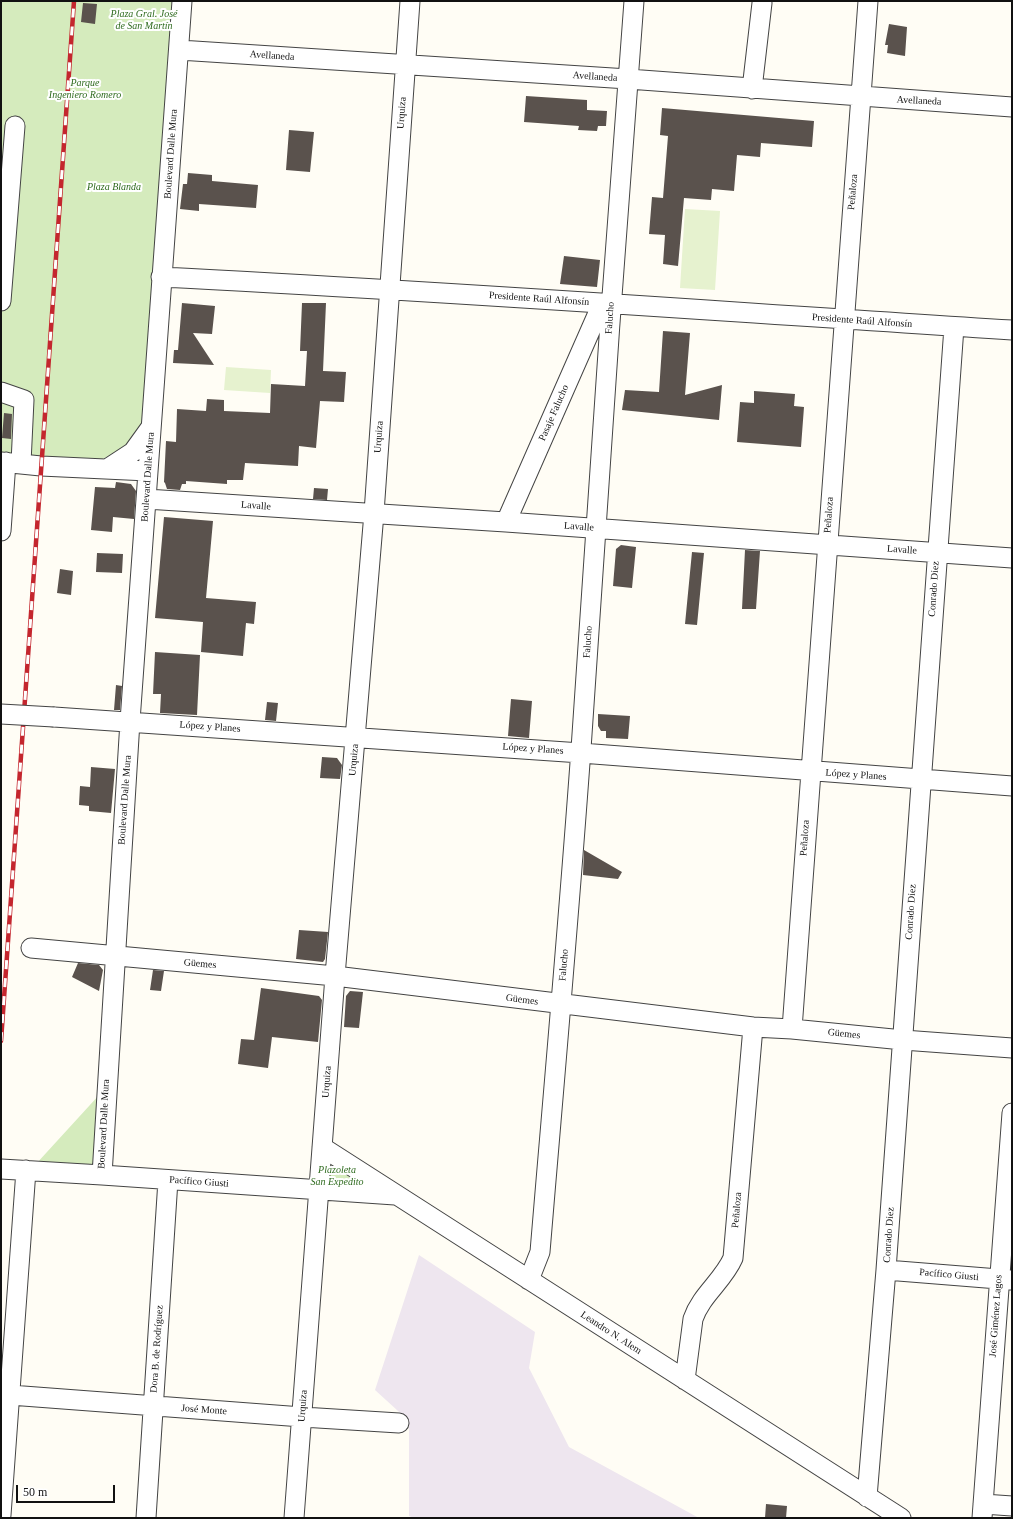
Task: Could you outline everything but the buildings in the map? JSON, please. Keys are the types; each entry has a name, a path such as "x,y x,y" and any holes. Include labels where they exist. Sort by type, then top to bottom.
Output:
{"street":[{"name":"Boulevard Dalle Mura","path":"102,1175 130,722 182,1"},
{"name":"Urquiza","path":"294,1518 335,976 374,513 410,1"},
{"name":"Falucho","path":"529,1280 540,1252 561,1004 581,753 596,528 607,304 634,1"},
{"name":"Peñaloza","path":"792,1029 843,320 868,1"},
{"path":"752,89 762,3"},
{"name":"Avellaneda","path":"179,50 628,79 1012,107"},
{"path":"1,301 2,268 15,126"},
{"name":"Presidente Raúl Alfonsín","path":"162,276 390,288 843,320 1012,330"},
{"name":"Pasaje Falucho","path":"506,522 607,304"},
{"name":"Conrado Diez","path":"867,1497 886,1270 920,779 954,326"},
{"path":"1,392 24,400 9,462 1,531"},
{"name":"Boulevard Dalle Mura","path":"107,469 134,452 152,426"},
{"path":"9,462 41,466 148,471"},
{"name":"Lavalle","path":"146,499 596,528 1012,558"},
{"name":"López y Planes","path":"1,714 581,753 1012,786"},
{"name":"Güemes","path":"31,948 335,976 753,1027 1012,1048"},
{"name":"Peñaloza","path":"685,1380 693,1319 696,1309 728,1268 733,1258 753,1027"},
{"name":"José Giménez Lagos","path":"982,1511 1006,1279 1012,1114"},
{"name":"Leandro N. Alem","path":"322,1147 901,1518"},
{"name":"Pacífico Giusti","path":"1,1169 397,1195"},
{"path":"1,1515 26,1170"},
{"name":"Dora B. de Rodríguez","path":"146,1518 168,1180"},
{"name":"Pacífico Giusti","path":"886,1270 1006,1279"},
{"name":"José Monte","path":"10,1396 302,1418 399,1423"},
{"path":"982,1511 1012,1506"}],"shaded area":[{"path":"419,1255 535,1332 529,1368 569,1447 699,1518 414,1518 409,1516 409,1421 375,1390"}],"green space":[{"name":"Parque Ingeniero Romero","path":"1,1 174,1 146,420 126,448 98,461 1,453"},
{"path":"685,209 720,211 715,290 680,288"},
{"path":"226,367 271,370 270,393 224,390"},
{"path":"100,1094 98,1170 36,1164"},
{"name":"Plazoleta San Expedito","path":"322,1147 397,1195 318,1190"}],"railway":[{"path":"1,1041 74,1"}],"park label":[{"name":"Plaza Gral. José de San Martín","path":"144,20"},
{"name":"Plaza Blanda","path":"114,187"}]}
